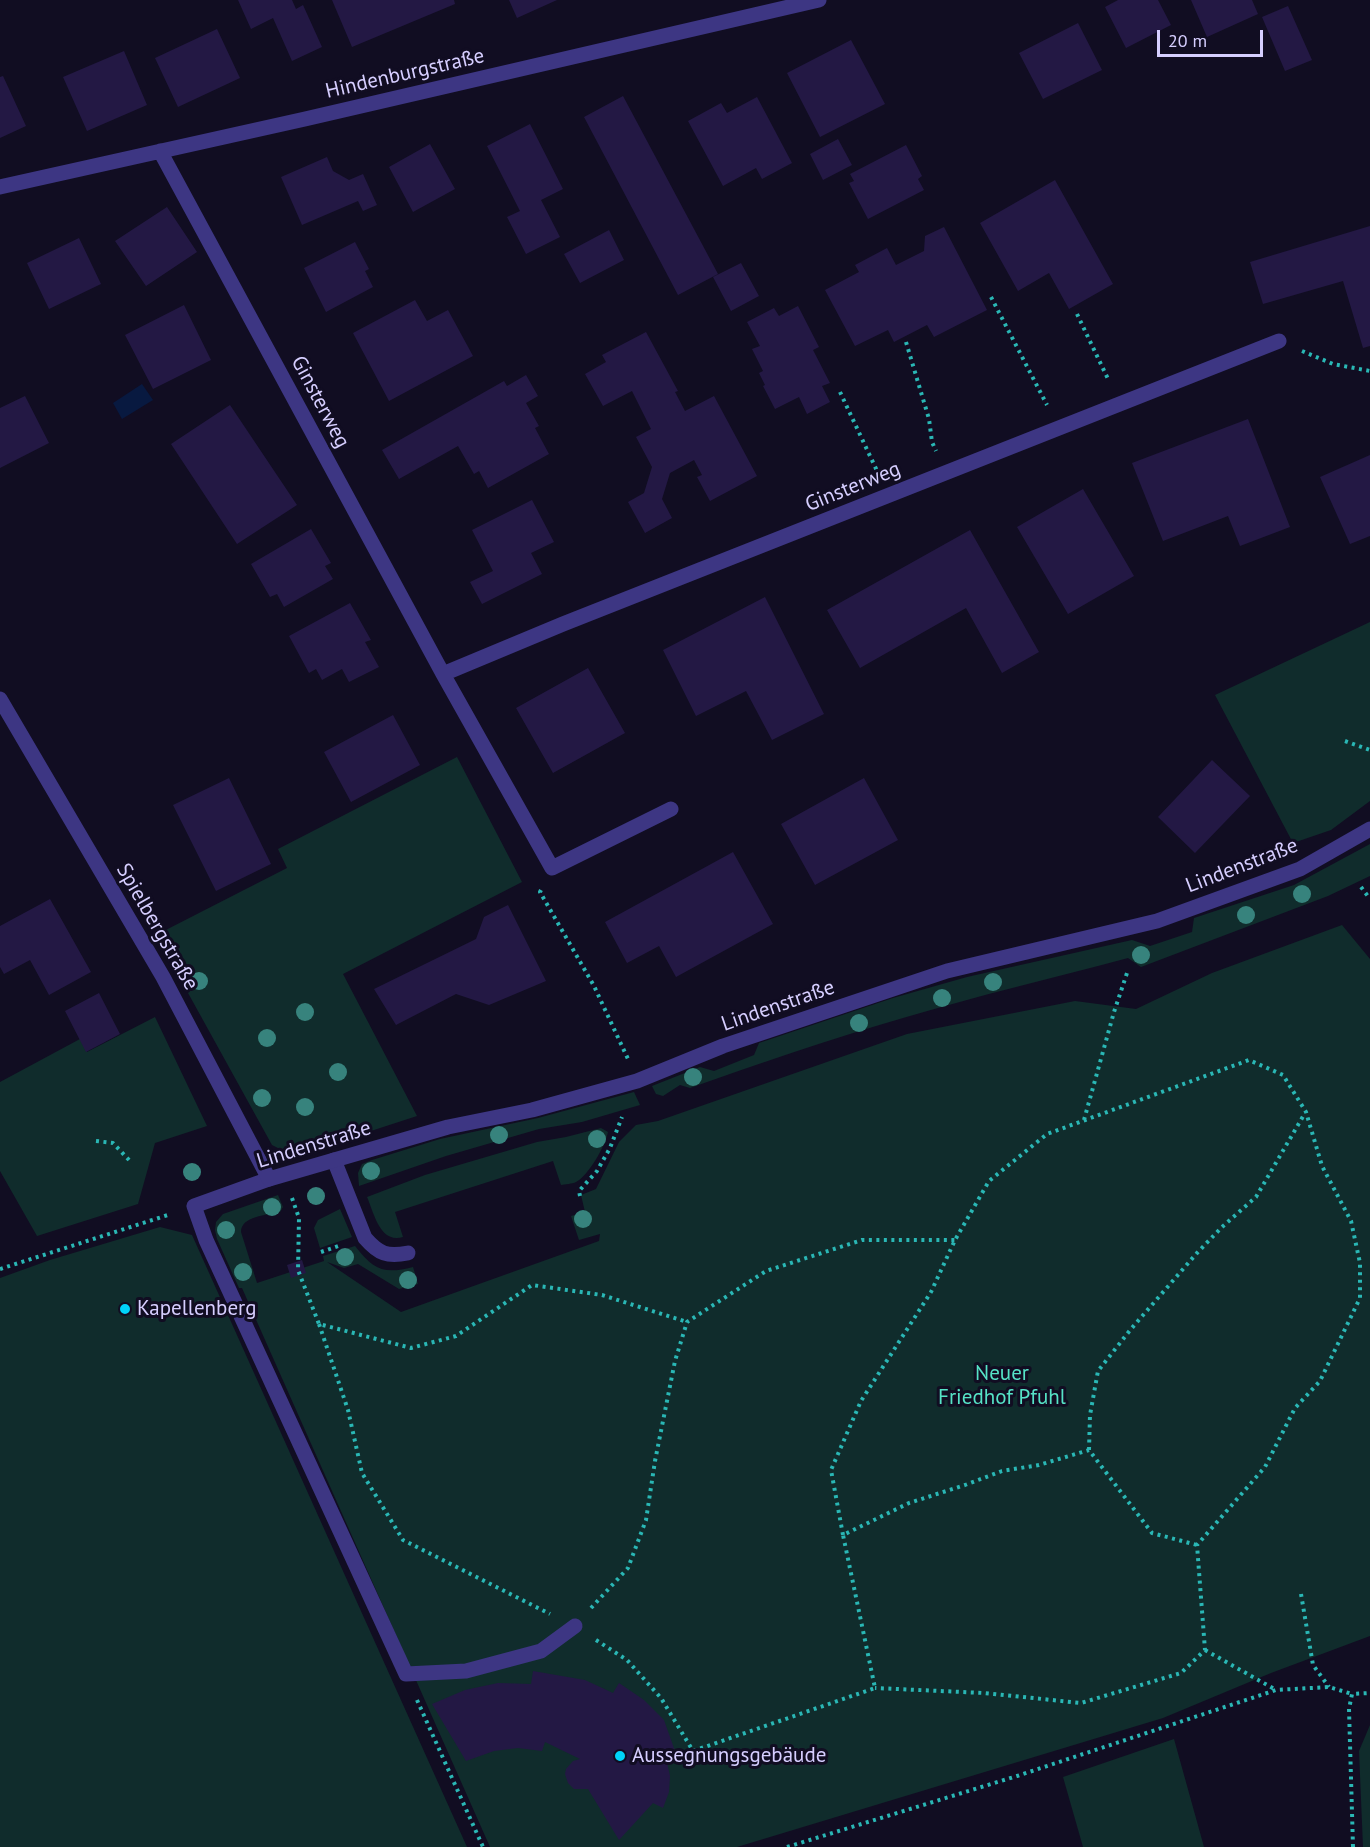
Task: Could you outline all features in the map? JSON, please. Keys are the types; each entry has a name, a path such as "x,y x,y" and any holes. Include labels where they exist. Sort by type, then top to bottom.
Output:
{"street":[{"name":"Hindenburgstraße","path":"0,187 819,0"},
{"name":"Ginsterweg","path":"160,151 443,674 552,868"},
{"name":"Ginsterweg","path":"443,674 563,624 1279,341"},
{"name":"Spielbergstraße","path":"0,699 163,977 276,1178"},
{"path":"552,868 670,809"},
{"name":"Lindenstraße","path":"406,1674 211,1250 194,1206 276,1178 448,1127 532,1110 637,1081 723,1046 947,971 1157,921 1300,869 1370,829"},
{"path":"334,1160 365,1238 383,1254 394,1256 408,1253"},
{"path":"406,1674 466,1671 541,1651 574,1626"}],"path":[{"path":"991,297 1059,428"},
{"path":"1077,314 1120,404"},
{"path":"1279,341 1334,364 1370,371"},
{"path":"906,342 928,418 932,442 945,473"},
{"path":"840,392 889,495"},
{"path":"1346,741 1370,750"},
{"path":"552,868 540,892 594,986 628,1061"},
{"path":"1361,887 1370,899"},
{"path":"1084,1121 1127,973"},
{"path":"276,1178 299,1218 297,1270 319,1324 348,1410 362,1473 404,1540 574,1626 627,1660 661,1698 693,1751 875,1688 984,1693 1081,1703 1181,1673 1204,1650 1197,1545 1265,1467 1295,1408 1320,1381 1360,1298 1360,1263 1351,1221 1322,1166 1306,1112 1282,1075 1249,1060 1047,1134 989,1181 955,1240 931,1292 861,1401 831,1470 875,1688"},
{"path":"1197,1545 1152,1533 1089,1450 1090,1415 1098,1371 1197,1253 1256,1197 1280,1160 1306,1112"},
{"path":"580,1196 579,1191 597,1171 610,1148 622,1117"},
{"path":"96,1141 113,1143 130,1161"},
{"path":"0,1269 147,1223"},
{"path":"574,1626 628,1568 646,1520 671,1383 687,1322 766,1272 862,1240 955,1240"},
{"path":"319,1324 411,1348 456,1336 532,1285 602,1294 687,1322"},
{"path":"843,1535 909,1503 1002,1471 1039,1465 1089,1450"},
{"path":"1301,1594 1313,1665 1329,1687"},
{"path":"1204,1650 1276,1690"},
{"path":"406,1674 483,1847"},
{"path":"787,1847 1017,1776 1276,1690 1329,1687 1352,1694 1370,1693"},
{"path":"1352,1694 1350,1709 1353,1847"}],"green space":[{"path":"1370,622 1370,801 1331,830 1293,843 1215,695"},
{"path":"457,757 522,882 343,974 417,1116 294,1156 272,1145 156,935 287,868 278,849"},
{"path":"1370,844 1370,876 1328,896 1141,967 1128,958 959,1002 822,1043 690,1088 680,1085 663,1096 656,1094 652,1086 700,1067 714,1071 754,1055 759,1043 893,998 967,977 1132,940 1150,946 1192,932 1194,918 1294,885"},
{"name":"Neuer Friedhof Pfuhl","path":"1342,925 1370,959 1370,1636 1271,1673 1163,1718 737,1847 490,1847 242,1288 239,1288 217,1239 216,1222 223,1214 278,1195 283,1207 280,1212 250,1219 242,1227 241,1232 257,1283 324,1261 323,1256 355,1246 367,1260 379,1268 394,1270 413,1267 418,1284 399,1289 358,1264 344,1268 327,1262 401,1312 599,1241 600,1234 579,1240 571,1216 585,1212 581,1195 596,1189 619,1142 636,1125 658,1121 907,1034 1075,1001 1136,1009 1212,973"},
{"path":"155,1017 207,1126 155,1143 138,1204 37,1236 0,1171 0,1082 80,1039 87,1052"},
{"path":"634,1092 640,1105 582,1122 539,1129 446,1156 359,1186 358,1173 362,1164 372,1160 440,1139 538,1118"},
{"path":"601,1128 608,1132 604,1145 591,1167 576,1182 561,1185 553,1161 395,1212 403,1237 395,1238 383,1232 375,1219 367,1197 425,1175 537,1142"},
{"path":"340,1209 352,1237 320,1248 314,1228 318,1220"},
{"path":"160,1227 192,1235 467,1847 0,1847 0,1278 50,1260"},
{"path":"1370,1725 1370,1847 1363,1847 1359,1751"},
{"path":"1174,1739 1204,1847 1083,1847 1063,1777"}],"water":[{"path":"142,384 153,400 122,419 113,403"}],"building":[{"path":"238,0 292,0 296,9 303,5 322,47 292,61 273,18 251,29"},
{"path":"332,0 454,0 455,4 352,47"},
{"path":"509,0 557,0 517,18"},
{"path":"1118,0 1158,0 1171,25 1126,48 1105,7"},
{"path":"1191,0 1252,0 1258,14 1207,37"},
{"path":"1288,6 1312,60 1285,71 1262,17"},
{"path":"1078,23 1102,70 1043,99 1019,53"},
{"path":"217,29 240,78 178,107 155,58"},
{"path":"851,40 885,104 820,137 787,73"},
{"path":"124,51 147,105 87,131 63,77"},
{"path":"3,76 26,126 0,138 0,77"},
{"path":"623,96 718,274 678,295 584,117"},
{"path":"757,97 792,163 762,179 756,168 723,186 688,121 721,103 727,113"},
{"path":"530,124 563,189 541,200 560,237 526,254 507,217 520,211 487,146"},
{"path":"838,139 852,165 823,180 810,154"},
{"path":"430,144 455,189 413,212 389,167"},
{"path":"906,145 922,176 918,179 924,190 868,219 849,183 854,181 850,174"},
{"path":"327,157 333,171 349,180 363,174 377,205 363,211 358,201 302,225 281,177"},
{"path":"1055,180 1113,284 1069,309 1049,273 1018,291 980,223"},
{"path":"167,207 197,252 146,286 115,241"},
{"path":"1370,226 1370,346 1363,348 1343,281 1263,304 1250,262"},
{"path":"944,227 987,310 934,337 927,325 894,342 888,330 855,346 825,290 859,272 855,265 887,248 896,265 924,251 925,236"},
{"path":"609,230 624,260 580,283 564,254"},
{"path":"79,238 101,284 49,309 27,263"},
{"path":"355,242 369,269 365,271 373,287 326,312 304,268"},
{"path":"741,263 759,296 731,311 713,277"},
{"path":"415,300 427,321 448,310 473,356 389,401 353,333"},
{"path":"184,305 211,360 153,389 125,335"},
{"path":"798,306 819,347 813,350 830,383 822,386 830,402 807,414 799,397 775,409 763,386 765,385 759,373 763,371 752,349 760,346 747,322 774,308 779,316"},
{"path":"646,332 678,391 675,392 685,411 714,396 757,476 710,501 697,477 702,475 694,460 670,473 662,499 672,518 645,533 628,502 644,493 652,467 636,437 651,429 632,391 603,406 585,374 606,362 602,355"},
{"path":"526,375 538,396 526,403 539,426 535,428 549,454 488,488 479,471 474,474 458,446 399,479 382,450 504,381 507,386"},
{"path":"25,396 49,443 0,468 0,408"},
{"path":"230,405 297,505 237,544 171,444"},
{"path":"1248,419 1290,527 1240,546 1228,516 1163,541 1132,463"},
{"path":"1370,455 1370,536 1350,544 1320,477"},
{"path":"1083,489 1134,576 1068,614 1017,527"},
{"path":"532,500 554,542 531,553 542,574 482,604 470,582 493,571 472,530"},
{"path":"311,529 331,563 325,566 333,579 284,607 277,594 270,597 251,564"},
{"path":"970,530 1039,652 1002,673 966,608 860,668 827,610"},
{"path":"765,597 824,714 772,740 746,691 696,716 663,650"},
{"path":"350,603 371,640 365,642 379,667 349,682 342,669 322,680 316,669 309,673 289,636"},
{"path":"588,668 625,733 553,773 516,708"},
{"path":"393,715 420,765 351,802 324,752"},
{"path":"1212,760 1250,796 1195,853 1158,817"},
{"path":"229,778 271,864 216,891 173,805"},
{"path":"864,778 898,840 815,885 781,824"},
{"path":"733,852 773,924 676,977 659,946 627,963 605,922"},
{"path":"50,899 91,972 49,995 30,960 4,974 0,967 0,926"},
{"path":"508,905 546,981 489,1005 456,994 396,1025 374,989 476,939 484,917"},
{"path":"99,993 120,1034 86,1052 65,1011"},
{"path":"302,1260 306,1273 291,1278 287,1265"},
{"name":"Aussegnungsgebäude","path":"533,1671 585,1680 613,1693 619,1683 644,1700 664,1720 675,1751 665,1753 670,1776 669,1792 663,1808 653,1803 619,1840 588,1789 574,1789 568,1783 566,1769 573,1761 580,1759 545,1742 542,1751 518,1748 494,1751 466,1761 432,1704 465,1690 498,1683 531,1684"}],"place":[{"name":"Kapellenberg","path":"125,1309"},
{"name":"Aussegnungsgebäude","path":"620,1756"}]}
